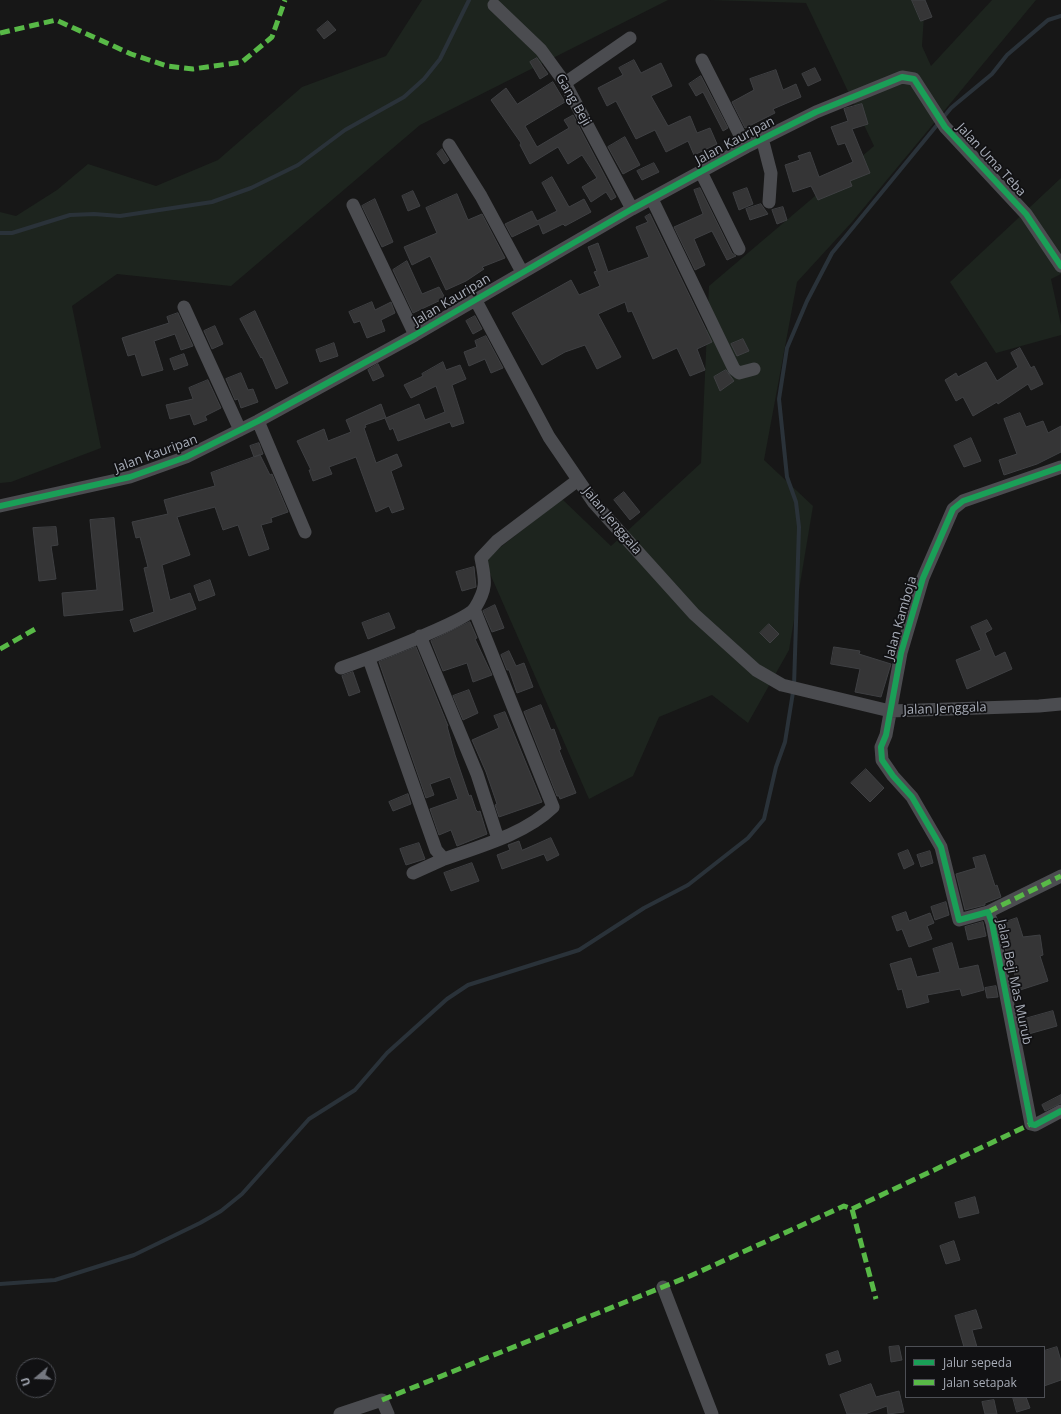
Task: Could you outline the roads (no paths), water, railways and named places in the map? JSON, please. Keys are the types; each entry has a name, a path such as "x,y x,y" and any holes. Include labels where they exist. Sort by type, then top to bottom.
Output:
{"street":[{"name":"Gang Beji","path":"494,5 541,50 565,83 632,209"},
{"path":"565,83 630,38"},
{"path":"702,60 746,147"},
{"name":"Jalan Kauripan","path":"0,506 130,477 186,457 258,421 415,335 632,209 762,138 816,112 902,77"},
{"name":"Jalan Uma Teba","path":"902,77 914,79 945,127 1026,214 1061,266"},
{"path":"762,138 771,173 769,202"},
{"path":"449,145 480,196 522,272"},
{"path":"701,172 739,249"},
{"path":"652,199 734,369 739,373 754,369"},
{"path":"353,205 415,335"},
{"name":"Jalan Jenggala","path":"475,299 549,437 594,503 694,614 756,670 782,685 890,711 1061,704"},
{"path":"184,307 240,430"},
{"path":"258,421 305,532"},
{"name":"Jalan Kamboja","path":"890,711 901,653 923,578 953,509 963,501 1061,467"},
{"path":"341,668 369,658 420,636 474,609 486,585 481,558 497,541 578,480"},
{"path":"413,873 444,859 498,839 540,819 553,807 474,609"},
{"path":"420,636 477,774 498,839"},
{"path":"369,658 436,850 444,859"},
{"name":"Jalan Beji Mas Murub","path":"890,711 886,735 881,747 882,760 893,776 912,797 941,847 959,920 988,912 992,923 1032,1124 1035,1125 1061,1111"},
{"path":"988,912 1061,876"},
{"path":"663,1287 712,1414"},
{"path":"340,1414 382,1400 388,1414"}],"waterway":[{"path":"0,233 12,233 70,215 94,214 120,216 212,202 251,188 298,165 345,130 404,97 424,79 440,59 469,0"},
{"path":"0,1284 55,1280 134,1255 200,1223 221,1211 242,1194 309,1119 355,1090 387,1053 447,999 468,985 579,950 644,908 688,885 748,838 764,819 776,767 785,742 794,686 799,527 796,502 787,477 779,399 787,348 807,301 832,253 951,108 992,74 1007,55 1048,20 1061,16"}]}
